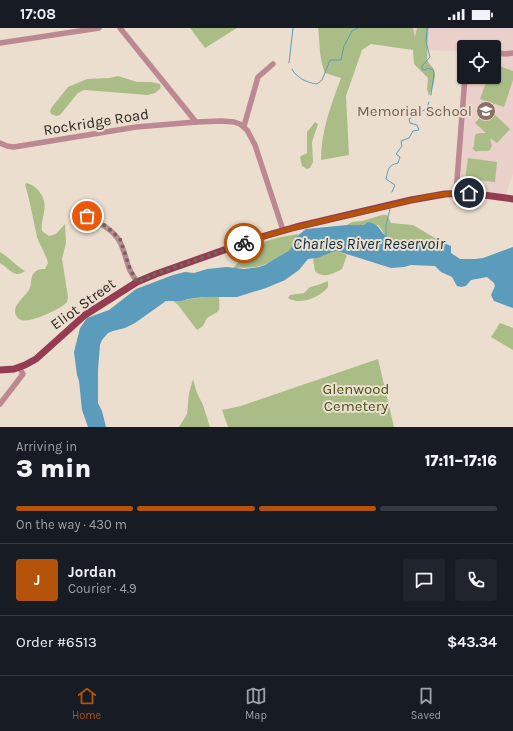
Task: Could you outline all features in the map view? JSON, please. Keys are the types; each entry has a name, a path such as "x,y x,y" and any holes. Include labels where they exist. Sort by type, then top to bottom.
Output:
{"main road":[{"name":"Eliot Street","path":"0,370 18,367 36,359 85,315 137,282 156,274 284,230 411,200 456,193 513,199"}],"street":[{"path":"0,43 99,28"},
{"path":"120,28 196,122"},
{"path":"501,53 513,53"},
{"path":"273,64 258,77 244,126 251,135 255,145 284,230"},
{"path":"456,193 464,84"},
{"name":"Rockridge Road","path":"0,142 7,146 14,147 136,127 196,122 234,122 244,126"},
{"path":"93,223 96,222 106,226 120,239 130,269 137,282"},
{"path":"0,404 23,374 18,367"}],"shaded area":[{"name":"Memorial School","path":"413,28 513,28 513,173 506,194 465,188 454,188 462,84 501,84 501,40 457,40 457,51 418,50"}],"green space":[{"path":"190,28 237,28 205,48"},
{"path":"318,28 413,28 415,37 417,28 429,28 427,60 433,68 435,74 432,90 429,96 427,89 428,78 414,64 413,50 371,44 362,50 346,96 349,155 321,160 321,149 325,128 330,108 341,78 325,73 321,57"},
{"path":"501,67 513,71 513,80 504,107 480,99 485,84 501,84"},
{"path":"118,76 137,82 151,82 160,84 161,88 155,93 148,95 84,90 78,93 60,115 56,116 51,114 50,111 52,107 68,87 87,79"},
{"path":"488,108 510,129 497,143 490,138 492,146 489,151 476,152 472,148 474,147 475,135 479,133 486,133 475,123"},
{"path":"315,122 318,124 312,142 313,162 310,168 307,169 302,166 300,158 307,153 307,132"},
{"path":"468,158 497,162 495,182 465,179"},
{"path":"27,183 35,187 43,198 45,207 42,231 49,236 56,234 65,224 66,243 62,259 68,297 67,302 58,309 40,317 25,321 17,317 15,309 30,288 34,273 38,270 45,269 48,263 37,237 25,184"},
{"path":"387,215 391,223 413,225 435,238 430,243 409,245 400,243 388,237 378,225 347,225 352,222 362,221"},
{"path":"298,234 290,250 273,261 257,267 233,268 252,247 264,242"},
{"path":"337,251 347,255 342,269 332,274 325,275 321,275 315,271 313,259 329,252"},
{"path":"0,252 25,271 15,274 0,263"},
{"path":"328,281 328,287 315,297 304,301 288,298 290,295 304,293 310,287"},
{"path":"213,296 219,297 219,309 207,318 203,326 197,330 178,305 172,300 182,300"},
{"path":"500,323 513,328 513,350 491,337"},
{"name":"Glenwood Cemetery","path":"378,359 394,427 228,427 222,410 241,406"},
{"path":"193,379 210,427 179,427 187,414 189,393"}],"water":[{"name":"Charles River Reservoir","path":"368,222 377,226 388,238 397,243 418,245 430,243 435,238 451,246 451,253 460,259 483,258 513,247 513,308 494,301 491,295 495,286 494,283 487,277 471,280 466,286 461,287 457,286 452,277 441,272 435,266 411,265 391,268 337,251 332,252 317,258 308,259 299,270 285,280 266,288 237,297 203,297 181,301 166,301 135,323 125,328 108,333 100,345 98,370 98,403 102,411 106,427 88,427 82,410 74,352 80,328 87,318 109,310 136,289 173,275 185,272 194,273 207,269 227,267 244,269 265,265 290,250 296,237 306,229 364,225"}],"waterway":[{"path":"289,63 293,28"},
{"path":"292,69 296,75 303,80 317,84 322,80 330,60 341,60 344,46 352,31 358,28"},
{"path":"427,28 426,42 430,57 422,66 422,69 425,70 428,68 433,70 434,74 431,95"},
{"path":"392,192 395,185 386,179 390,167 398,163 400,157 396,154 402,146 401,141 409,138 413,131 419,130 417,125 410,123 409,119 426,109 429,102"},
{"path":"386,236 386,225 390,209"}],"way so far":[{"path":"87,216 93,223 96,222 106,226 120,239 130,269 137,282 244,243"}],"place":[{"name":"Memorial School","path":"486,111"}],"route":[{"path":"244,243 284,230 411,200 445,194 469,193"}]}
